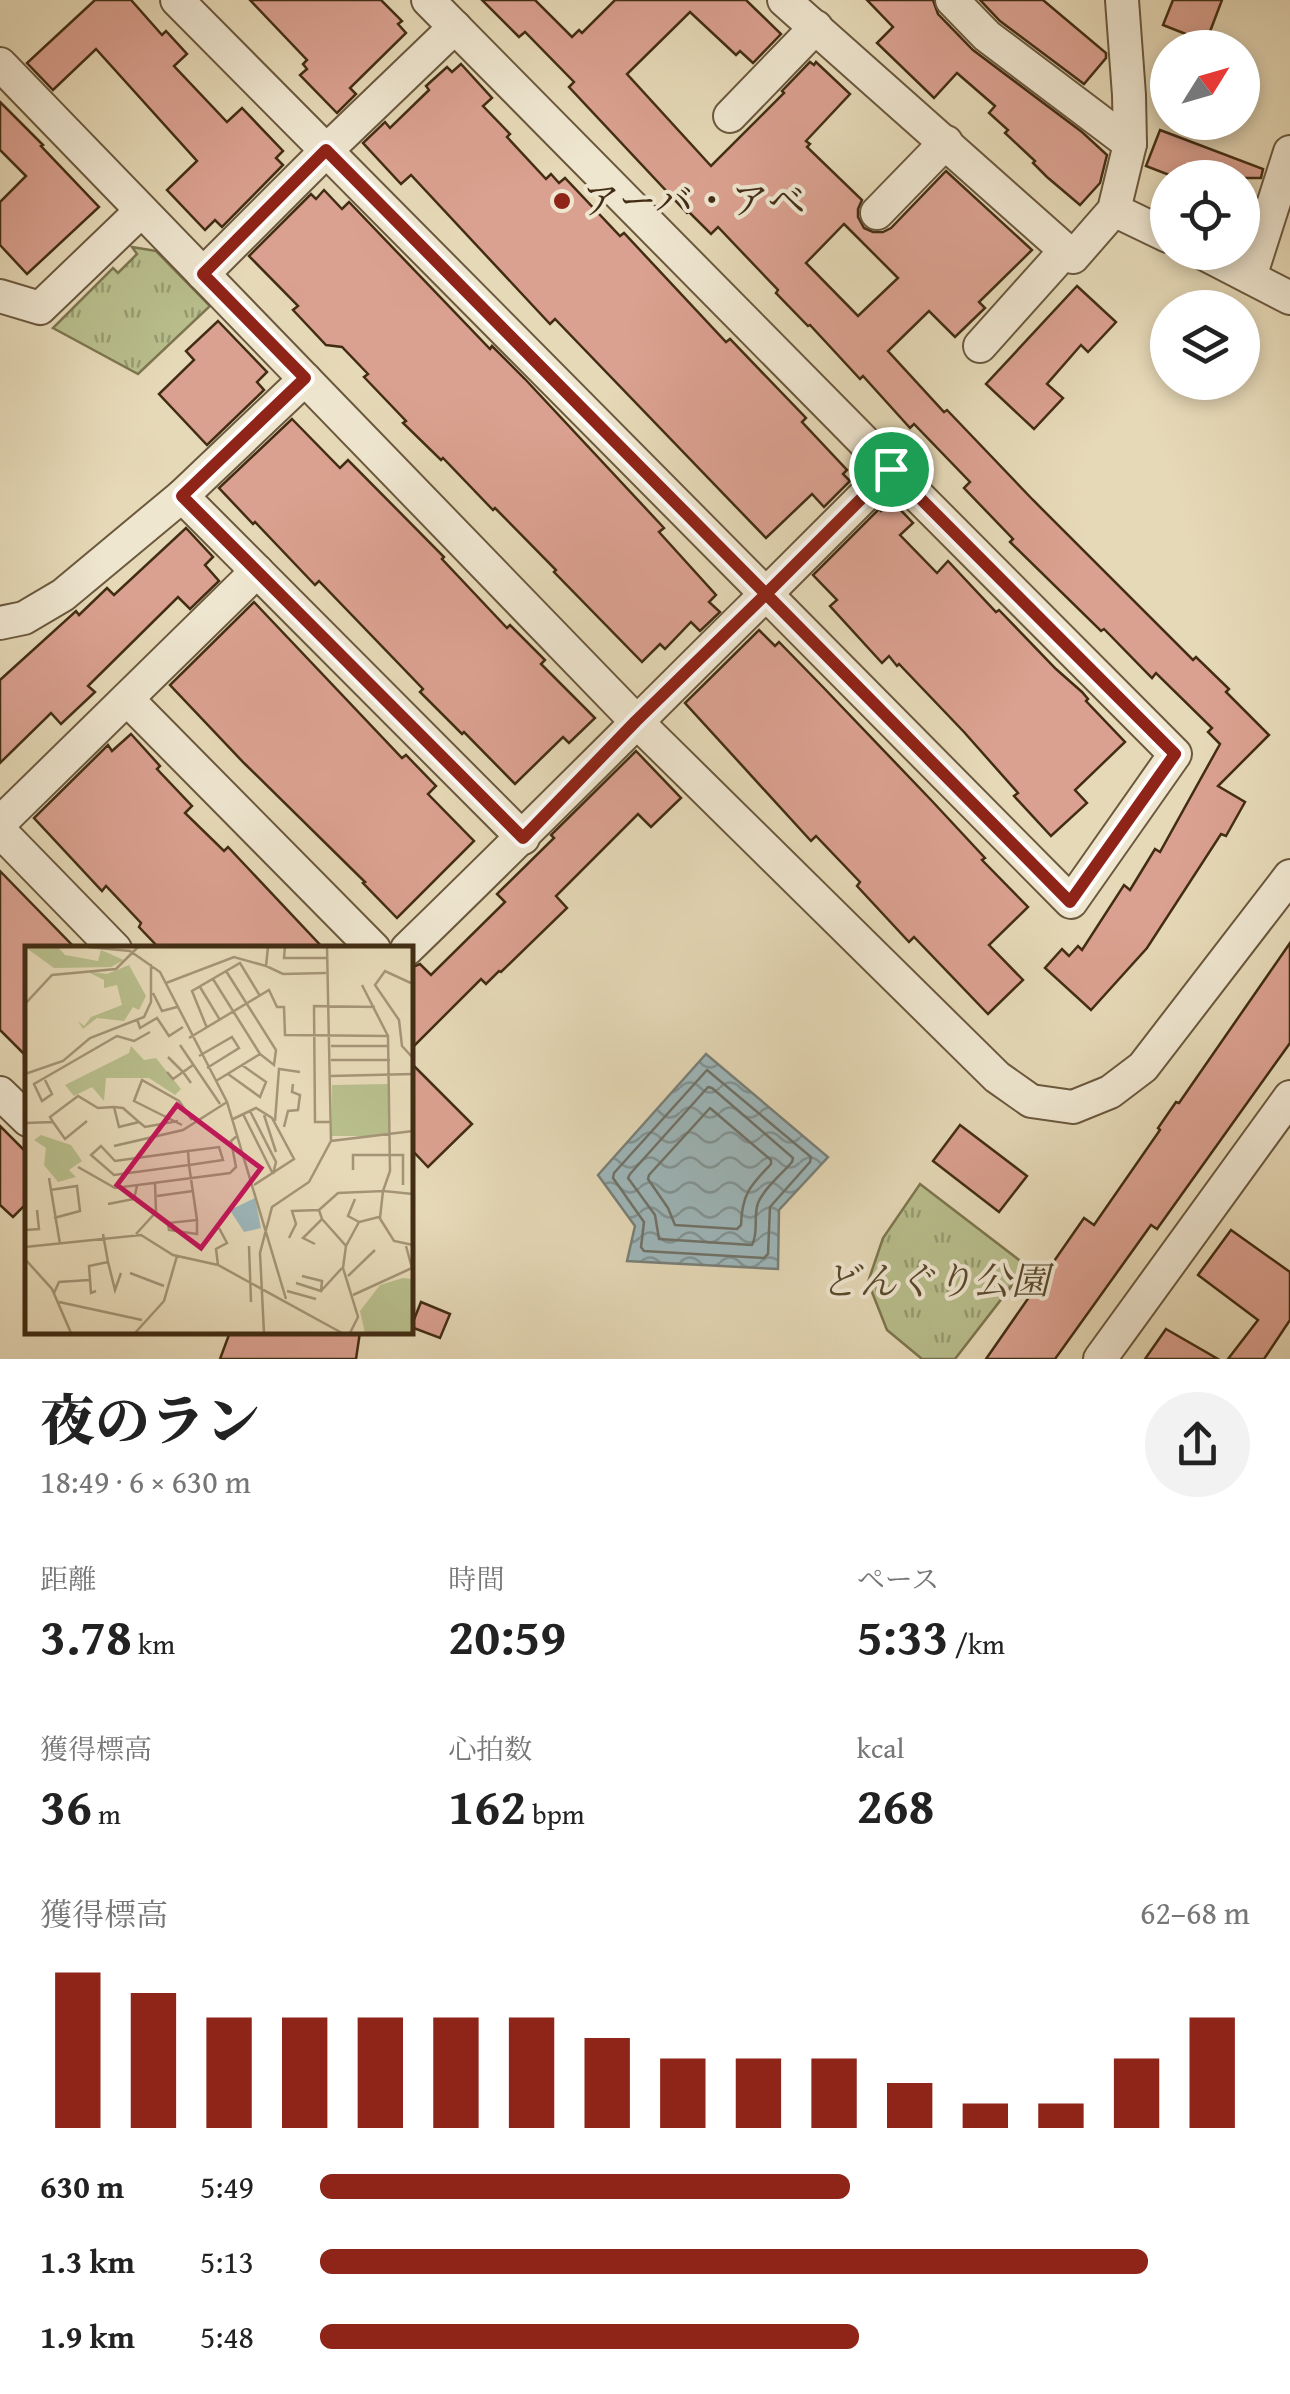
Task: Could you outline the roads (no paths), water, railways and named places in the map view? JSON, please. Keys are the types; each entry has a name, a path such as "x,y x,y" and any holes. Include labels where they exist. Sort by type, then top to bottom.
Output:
{"street":[{"path":"177,0 1070,902 1175,754 428,0"},
{"path":"784,0 1073,257 1114,210 1130,144 1122,0"},
{"path":"952,0 986,36 1130,144"},
{"path":"730,116 816,26"},
{"path":"203,274 455,27"},
{"path":"0,64 636,721 997,1076 1031,1101 1073,1107 1110,1092 1143,1067 1290,876"},
{"path":"876,213 946,142"},
{"path":"1250,277 1290,152"},
{"path":"1114,210 1150,227"},
{"path":"0,296 40,308 141,211"},
{"path":"980,346 1066,250"},
{"path":"1236,270 1290,298"},
{"path":"0,623 24,618 63,595 182,496 305,378"},
{"path":"410,946 891,469"},
{"path":"182,496 523,838"},
{"path":"112,946 1,822 256,571"},
{"path":"127,700 371,946"},
{"path":"0,1093 25,1117"},
{"path":"1100,1359 1290,1097"}],"water":[{"path":"706,1054 828,1157 779,1210 778,1269 627,1261 635,1226 598,1175"}],"place":[{"name":"アーバ・アベ","path":"562,201"}],"park label":[{"name":"どんぐり公園","path":"935,1281"}]}
